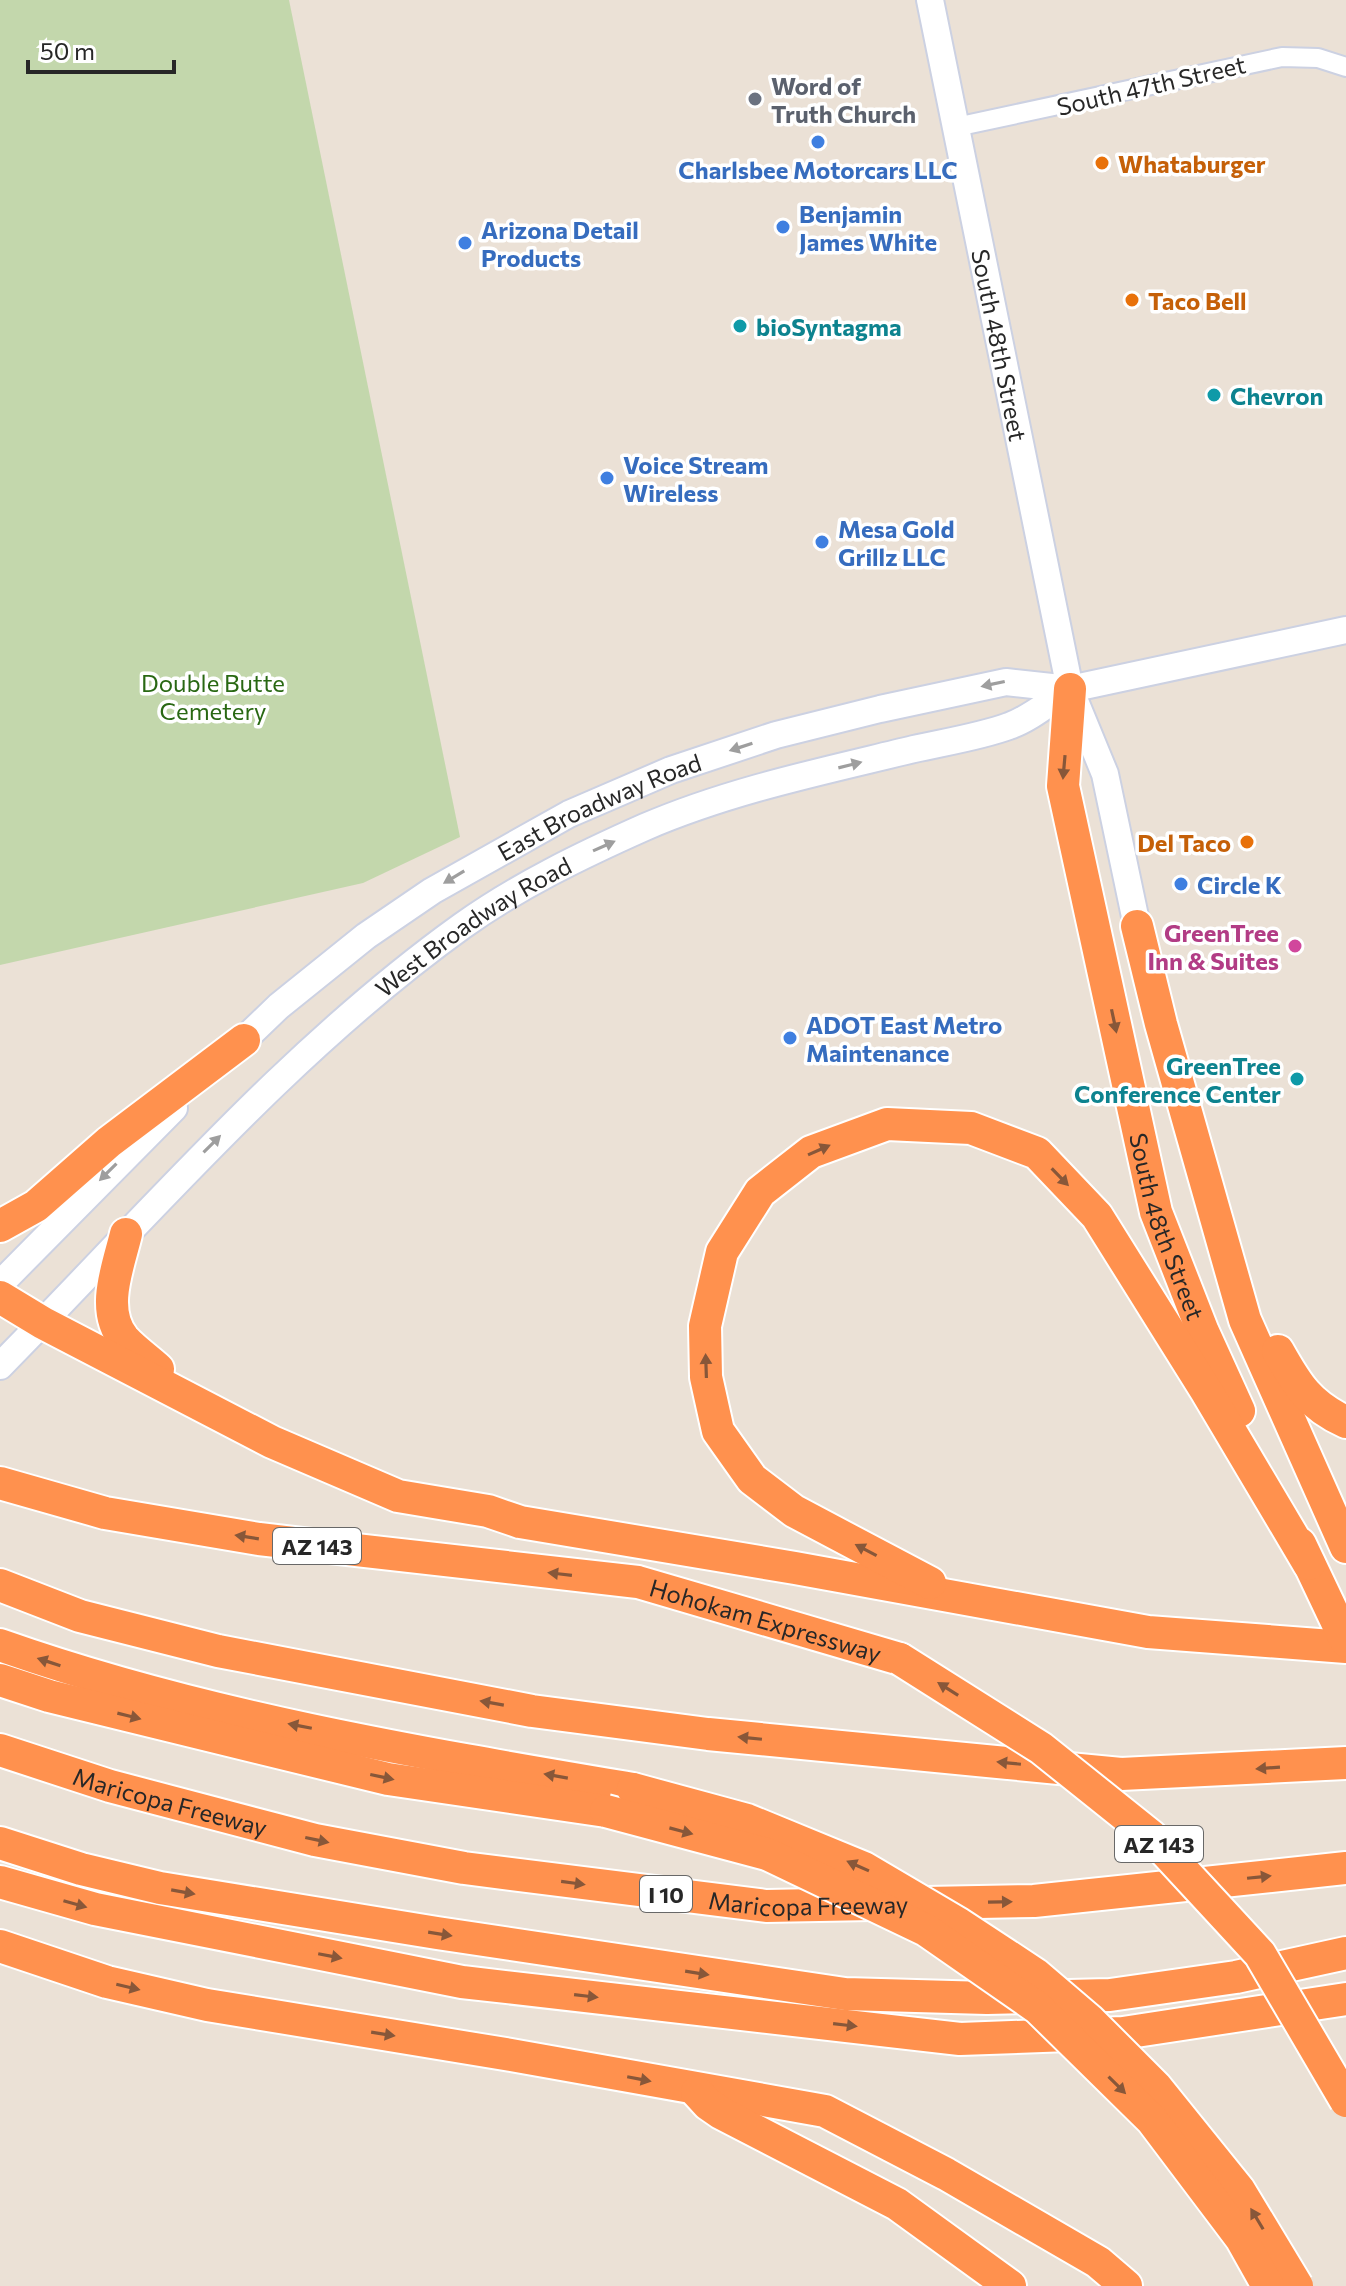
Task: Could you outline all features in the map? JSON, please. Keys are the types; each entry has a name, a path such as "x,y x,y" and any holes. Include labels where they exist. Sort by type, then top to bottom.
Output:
{"highway":[{"name":"South 48th Street","path":"1070,689 1063,786 1156,1212 1203,1332 1346,1644"},
{"name":"South 48th Street","path":"1137,926 1165,1038 1245,1320 1346,1547"},
{"path":"0,1226 36,1206 121,1132 244,1040"},
{"path":"961,1598 794,1511 752,1479 718,1431 706,1377 705,1326 722,1252 760,1192 811,1152 887,1124 971,1128 1037,1153 1097,1216 1309,1564"},
{"path":"126,1234 111,1298 114,1319 124,1338 194,1400"},
{"path":"0,1297 43,1323 272,1442 398,1496 488,1511 520,1522 1148,1632 1346,1644"},
{"path":"1245,1320 1267,1331 1305,1396 1346,1422"},
{"name":"Hohokam Expressway","path":"0,1483 105,1513 259,1539 638,1582 900,1659 1041,1748 1151,1836 1260,1954 1346,2101"},
{"path":"0,1585 80,1616 218,1651 546,1713 708,1734 1121,1774 1346,1763"},
{"path":"0,1645 54,1664 231,1712 500,1767 633,1789 747,1820 864,1868 959,1924 1035,1974 1090,2021 1156,2087 1239,2190 1297,2286"},
{"path":"0,1680 49,1696 388,1779 606,1811 767,1854 926,1930 1038,2008 1152,2120 1241,2238 1268,2286"},
{"name":"Maricopa Freeway","path":"0,1750 110,1786 315,1840 464,1868 766,1906 1034,1901 1346,1868"},
{"path":"0,1843 81,1869 160,1888 845,1994 987,1998 1110,1995 1236,1977 1346,1953"},
{"path":"0,1882 95,1909 462,1982 960,2039 1123,2033 1346,1999"},
{"path":"0,1946 107,1982 207,2005 825,2111 946,2174 1098,2262 1126,2286"},
{"path":"695,2089 721,2113 897,2204 1010,2286"}],"main road":[{"name":"South 48th Street","path":"930,0 1070,689 1105,774 1137,926"},
{"name":"East Broadway Road","path":"0,1284 108,1172 279,1006 366,936 432,891 569,814 671,770 776,735 880,709 1006,682 1070,689 1346,630"},
{"name":"West Broadway Road","path":"0,1366 291,1068 463,925 534,882 650,825 788,780 1011,726 1070,689"}],"street":[{"name":"South 47th Street","path":"956,127 1282,57 1318,58 1346,67"}],"green space":[{"name":"Double Butte Cemetery","path":"0,0 289,0 460,837 363,883 0,965"}],"place":[{"name":"Word of Truth Church","path":"755,99"},
{"name":"Charlsbee Motorcars LLC","path":"818,142"},
{"name":"Whataburger","path":"1102,163"},
{"name":"Benjamin James White","path":"783,227"},
{"name":"Arizona Detail Products","path":"465,243"},
{"name":"Taco Bell","path":"1132,300"},
{"name":"bioSyntagma","path":"740,326"},
{"name":"Chevron","path":"1214,395"},
{"name":"Voice Stream Wireless","path":"607,478"},
{"name":"Mesa Gold Grillz LLC","path":"822,542"},
{"name":"Del Taco","path":"1247,842"},
{"name":"Circle K","path":"1181,884"},
{"name":"GreenTree Inn & Suites","path":"1295,946"},
{"name":"ADOT East Metro Maintenance","path":"790,1038"},
{"name":"GreenTree Conference Center","path":"1297,1079"}]}
